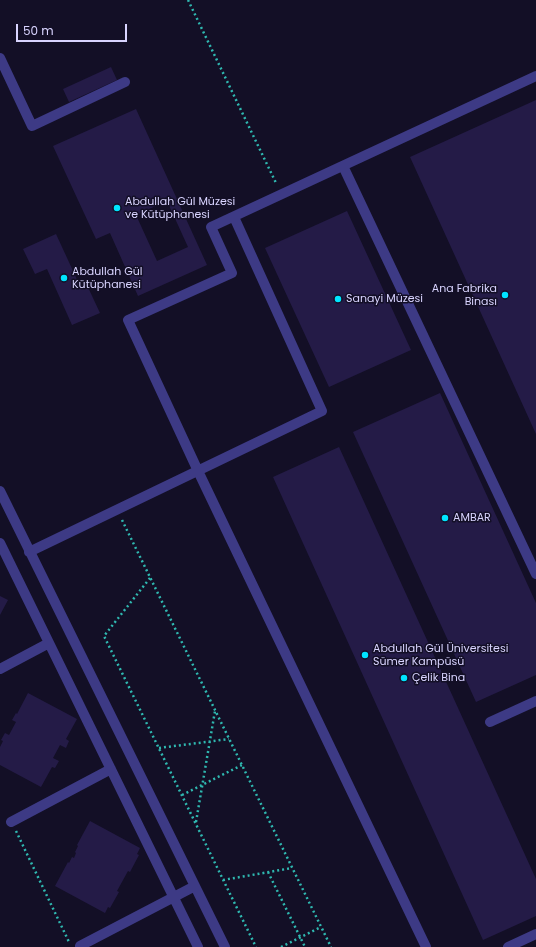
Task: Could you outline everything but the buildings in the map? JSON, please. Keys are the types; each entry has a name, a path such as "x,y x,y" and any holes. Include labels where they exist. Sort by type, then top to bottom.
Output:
{"street":[{"path":"0,58 32,126 125,82"},
{"path":"426,947 198,471 128,320 232,273 211,227 536,76"},
{"path":"343,166 536,574"},
{"path":"29,552 322,411 234,217"},
{"path":"0,491 3,503 29,552 225,947"},
{"path":"0,543 198,947"},
{"path":"0,669 49,643"},
{"path":"490,722 536,701"},
{"path":"12,822 111,770"},
{"path":"76,946 195,886"},
{"path":"508,947 536,934"}],"path":[{"path":"188,0 282,195"},
{"path":"117,510 331,947"},
{"path":"150,578 104,636 256,947"},
{"path":"196,822 215,710"},
{"path":"159,748 229,739"},
{"path":"182,795 242,765"},
{"path":"12,822 76,946"},
{"path":"223,880 292,868"},
{"path":"268,872 305,947"},
{"path":"282,947 321,926"}],"place":[{"name":"Abdullah Gül Müzesi ve Kütüphanesi","path":"117,208"},
{"name":"Abdullah Gül Kütüphanesi","path":"64,278"},
{"name":"Ana Fabrika Binası","path":"505,295"},
{"name":"Sanayi Müzesi","path":"338,299"},
{"name":"AMBAR","path":"445,518"},
{"name":"Abdullah Gül Üniversitesi Sümer Kampüsü","path":"365,655"},
{"name":"Çelik Bina","path":"404,678"}]}
